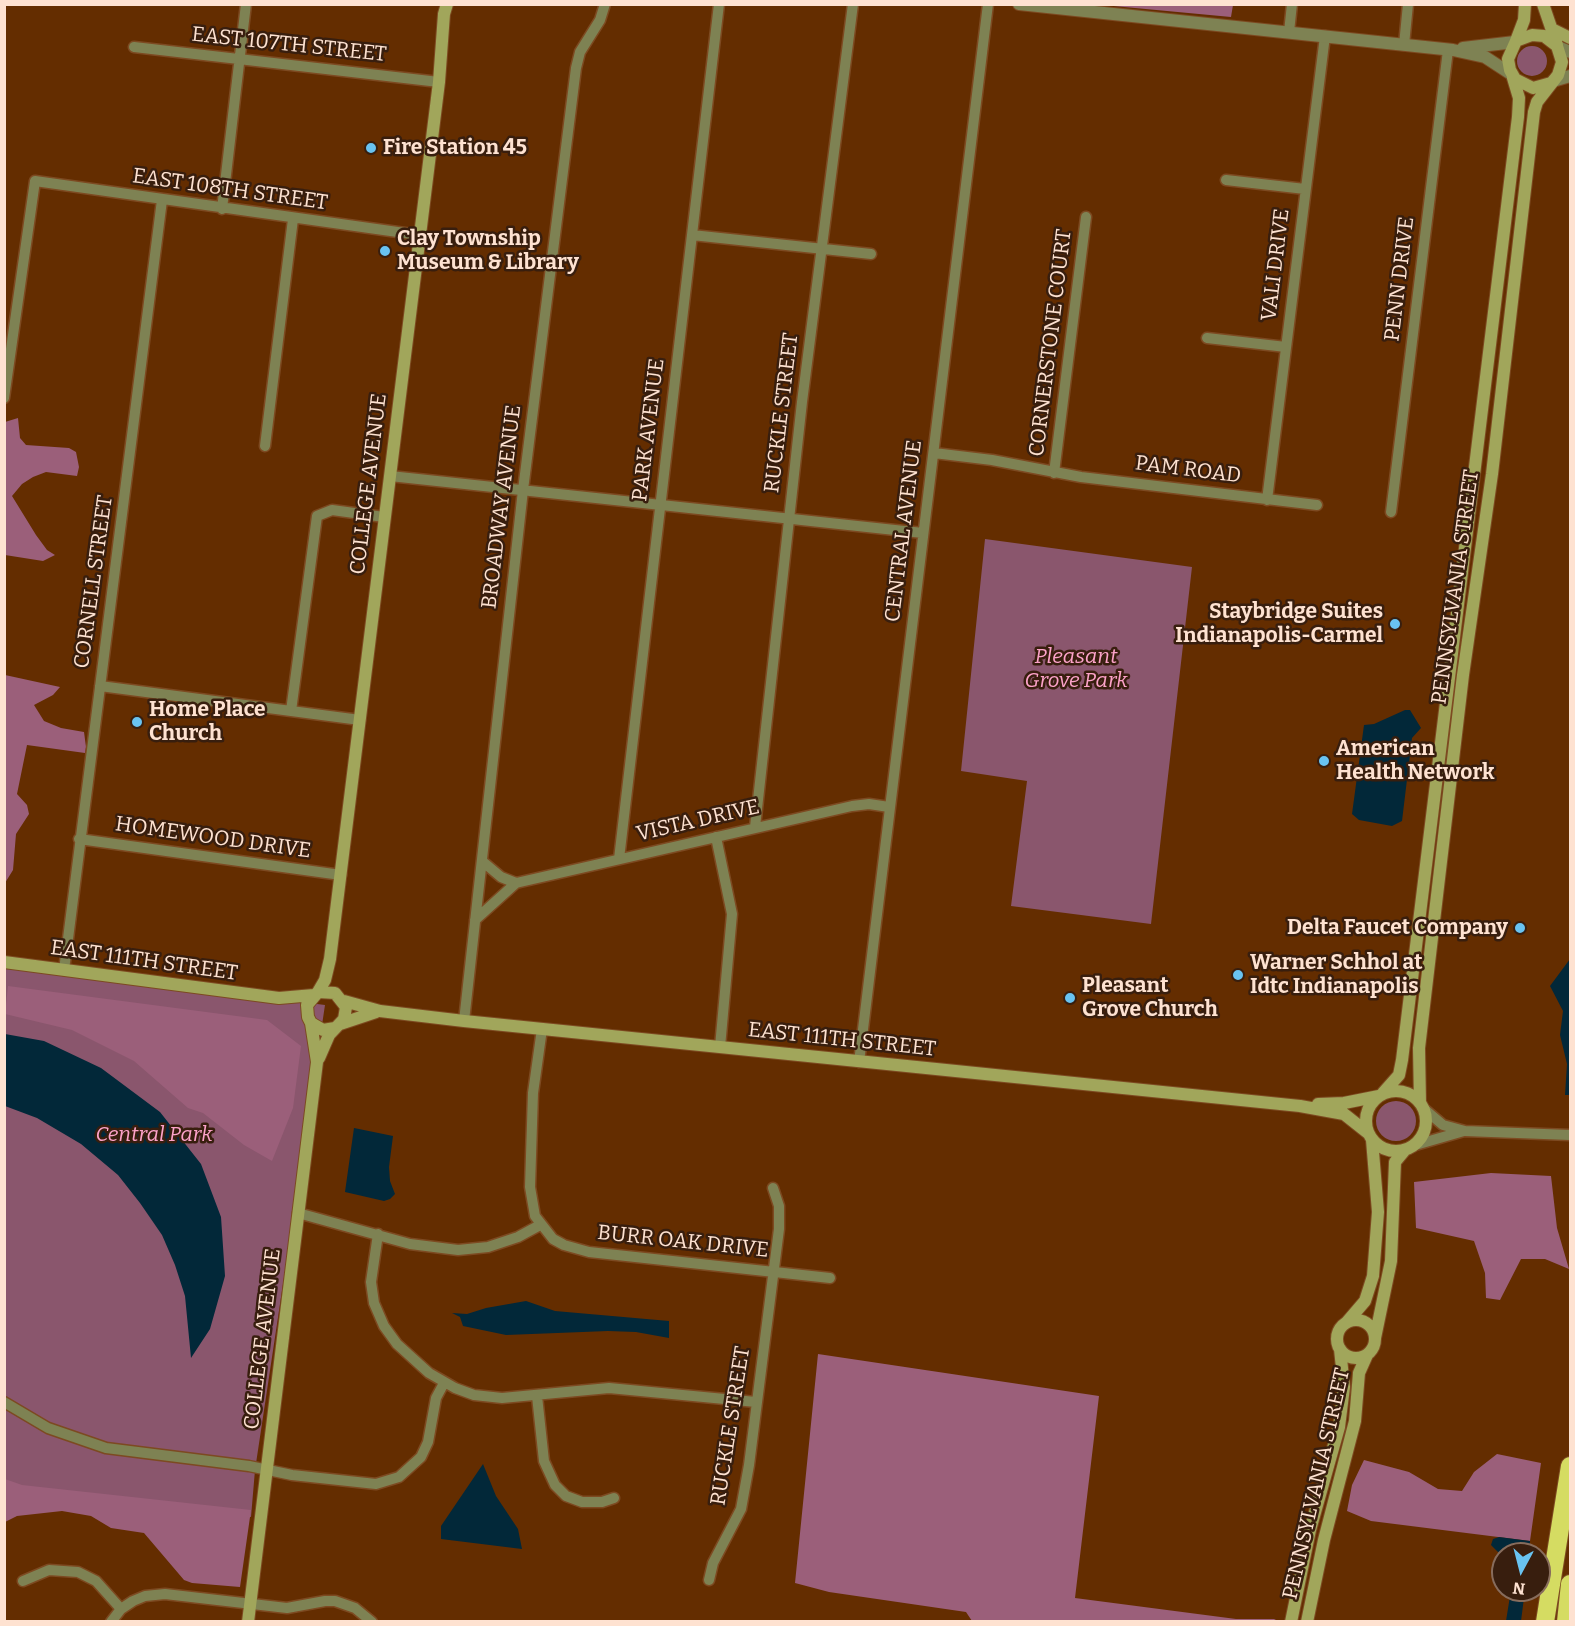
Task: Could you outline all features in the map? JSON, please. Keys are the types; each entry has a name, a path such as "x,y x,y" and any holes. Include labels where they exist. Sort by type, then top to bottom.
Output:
{"highway":[{"path":"1545,1622 1570,1466"},
{"path":"1566,1622 1570,1584"}],"main road":[{"path":"1525,4 1524,20 1508,59 1512,75 1523,85 1533,88 1552,82 1561,67 1558,47 1543,4"},
{"name":"COLLEGE AVENUE","path":"316,994 325,980 330,958 341,875 439,82 444,8"},
{"path":"1552,29 1570,38"},
{"path":"1515,42 1526,36 1538,35 1549,39 1558,47"},
{"name":"PENNSYLVANIA STREET","path":"1381,1095 1399,1075 1402,1060 1518,117 1518,94 1512,75"},
{"name":"PENNSYLVANIA STREET","path":"1422,1105 1419,1048 1463,675 1493,462 1532,122 1537,102 1552,82"},
{"name":"COLLEGE AVENUE","path":"330,958 342,999"},
{"name":"EAST 111TH STREET","path":"4,962 279,998 316,994"},
{"path":"330,991 342,999 346,1013 338,1026 323,1030 310,1020 307,1005 316,994 330,991"},
{"name":"EAST 111TH STREET","path":"279,998 294,1005 310,1020"},
{"name":"EAST 111TH STREET","path":"342,999 380,1011 464,1021 1300,1106 1344,1114 1370,1136"},
{"name":"EAST 111TH STREET","path":"338,1026 380,1011"},
{"name":"COLLEGE AVENUE","path":"310,1020 317,1062"},
{"name":"COLLEGE AVENUE","path":"248,1622 317,1062 324,1043 338,1026"},
{"path":"1403,1092 1422,1105 1426,1125 1419,1141 1395,1162 1391,1261 1374,1347 1367,1354 1352,1358 1340,1349 1337,1334 1365,1301 1373,1276 1378,1212 1367,1112 1381,1095 1403,1092"},
{"name":"EAST 111TH STREET","path":"1300,1106 1344,1103 1381,1095"},
{"path":"1370,1136 1386,1150 1409,1148"},
{"path":"1347,1322 1363,1321 1373,1329 1375,1338"},
{"name":"PENNSYLVANIA STREET","path":"1291,1622 1310,1530 1339,1427 1344,1387 1340,1349"},
{"name":"PENNSYLVANIA STREET","path":"1307,1622 1324,1540 1355,1421 1359,1373 1367,1354"}],"street":[{"path":"222,209 246,4"},
{"name":"BROADWAY AVENUE","path":"464,1021 523,490 576,68 580,52 600,20 605,4"},
{"name":"PARK AVENUE","path":"619,859 719,4"},
{"name":"RUCKLE STREET","path":"754,827 789,519 853,4"},
{"name":"CENTRAL AVENUE","path":"859,1062 988,4"},
{"path":"1019,4 1450,50 1485,57 1512,75"},
{"path":"1289,32 1292,4"},
{"path":"1404,45 1408,4"},
{"name":"VALI DRIVE","path":"1268,500 1325,36"},
{"path":"1450,50 1515,42"},
{"name":"EAST 107TH STREET","path":"134,47 439,82"},
{"path":"1558,47 1570,52"},
{"name":"PENN DRIVE","path":"1391,512 1450,50"},
{"path":"1552,82 1570,76"},
{"path":"1226,180 1305,189"},
{"name":"EAST 108TH STREET","path":"4,398 35,181 419,235"},
{"name":"CORNELL STREET","path":"64,970 162,200"},
{"name":"CORNERSTONE COURT","path":"1054,473 1086,217"},
{"path":"265,446 293,219"},
{"path":"692,235 871,254"},
{"path":"1206,338 1286,347"},
{"name":"PAM ROAD","path":"934,453 992,459 1054,473 1317,506"},
{"path":"390,476 923,533"},
{"path":"291,711 317,516 332,510 384,517"},
{"path":"100,686 360,720"},
{"name":"VISTA DRIVE","path":"475,920 516,883 754,827 859,805 889,807"},
{"path":"716,837 732,914 720,1047"},
{"name":"HOMEWOOD DRIVE","path":"79,839 341,875"},
{"path":"482,861 501,877 516,883"},
{"path":"298,1213 427,1248 458,1250 488,1247 518,1237 540,1225 532,1207 530,1187 533,1093 542,1029"},
{"path":"1422,1105 1442,1124 1465,1131 1570,1135"},
{"path":"1409,1148 1465,1131"},
{"name":"RUCKLE STREET","path":"709,1580 713,1563 741,1509 749,1465 779,1216 773,1188"},
{"name":"BURR OAK DRIVE","path":"540,1225 553,1239 576,1250 830,1278"},
{"path":"378,1234 373,1252 370,1282 378,1315 397,1344 444,1383 474,1395 490,1397 537,1396 617,1388 756,1402"},
{"path":"4,1402 48,1428 97,1445 367,1484 384,1483 399,1477 416,1463 425,1449 436,1398 444,1383"},
{"path":"537,1396 544,1461 555,1485 566,1496 582,1503 602,1502 614,1498"},
{"path":"23,1581 49,1570 78,1572 96,1581 121,1609"},
{"path":"111,1622 121,1609 145,1596 165,1594 286,1608 325,1600 335,1601 355,1608 372,1622"}],"green space":[{"path":"1532,46 1538,47 1546,55 1546,67 1538,75 1532,76 1526,75 1518,67 1517,61 1518,55 1526,47"},
{"name":"Pleasant Grove Park","path":"985,539 1192,567 1151,924 1011,906 1027,781 961,771"},
{"name":"Central Park","path":"5,964 325,1005 255,1470 251,1517 5,1486"},
{"path":"1396,1101 1410,1107 1416,1121 1410,1135 1396,1141 1382,1135 1376,1121 1382,1107"}],"shaded area":[{"path":"1103,4 1233,5 1231,17"},
{"path":"18,418 20,438 26,445 69,448 76,452 79,467 77,476 46,472 33,477 22,484 12,496 36,535 47,550 55,555 43,561 5,555 5,422"},
{"path":"5,675 60,687 53,695 34,705 44,721 61,728 84,732 86,747 85,753 27,745 17,794 27,805 29,814 16,834 13,870 5,883"},
{"path":"8,986 267,1020 301,1046 293,1108 272,1161 244,1145 203,1113 188,1108 134,1061 72,1030 5,1014"},
{"path":"1491,1173 1551,1176 1557,1228 1569,1269 1545,1259 1521,1259 1500,1300 1486,1298 1485,1273 1474,1241 1416,1228 1414,1182"},
{"path":"818,1354 1099,1396 1075,1598 1236,1619 1274,1619 1278,1621 972,1621 966,1612 829,1592 795,1583"},
{"path":"1497,1454 1541,1463 1530,1541 1371,1521 1347,1511 1352,1485 1364,1460 1409,1472 1438,1489 1462,1491 1474,1472"},
{"path":"5,1479 22,1485 251,1510 240,1587 192,1583 184,1580 144,1533 111,1528 91,1516 62,1511 17,1516 5,1522"}],"water":[{"path":"1405,710 1410,710 1421,728 1412,738 1402,821 1392,826 1359,820 1352,814 1364,725 1374,724"},
{"path":"1570,959 1570,1095 1565,1095 1567,1064 1560,1035 1563,1011 1550,986"},
{"path":"5,1034 44,1041 101,1068 160,1112 201,1164 221,1217 225,1276 210,1329 191,1358 185,1296 162,1235 118,1175 81,1144 37,1118 5,1106"},
{"path":"354,1128 393,1136 389,1167 390,1181 395,1194 390,1199 384,1201 345,1192"},
{"path":"526,1301 555,1311 669,1321 669,1338 636,1332 608,1331 506,1335 463,1326 460,1317 452,1313 467,1314"},
{"path":"483,1464 496,1496 518,1529 522,1549 441,1539 441,1526"},
{"path":"1499,1537 1530,1542 1492,1542 1493,1539"},
{"path":"1509,1602 1523,1602 1521,1621 1506,1621"}],"place":[{"name":"Fire Station 45","path":"371,148"},
{"name":"Clay Township Museum & Library","path":"385,251"},
{"name":"Staybridge Suites Indianapolis-Carmel","path":"1395,624"},
{"name":"Home Place Church","path":"137,722"},
{"name":"American Health Network","path":"1324,761"},
{"name":"Delta Faucet Company","path":"1520,928"},
{"name":"Warner Schhol at Idtc Indianapolis","path":"1238,975"},
{"name":"Pleasant Grove Church","path":"1070,998"}]}
